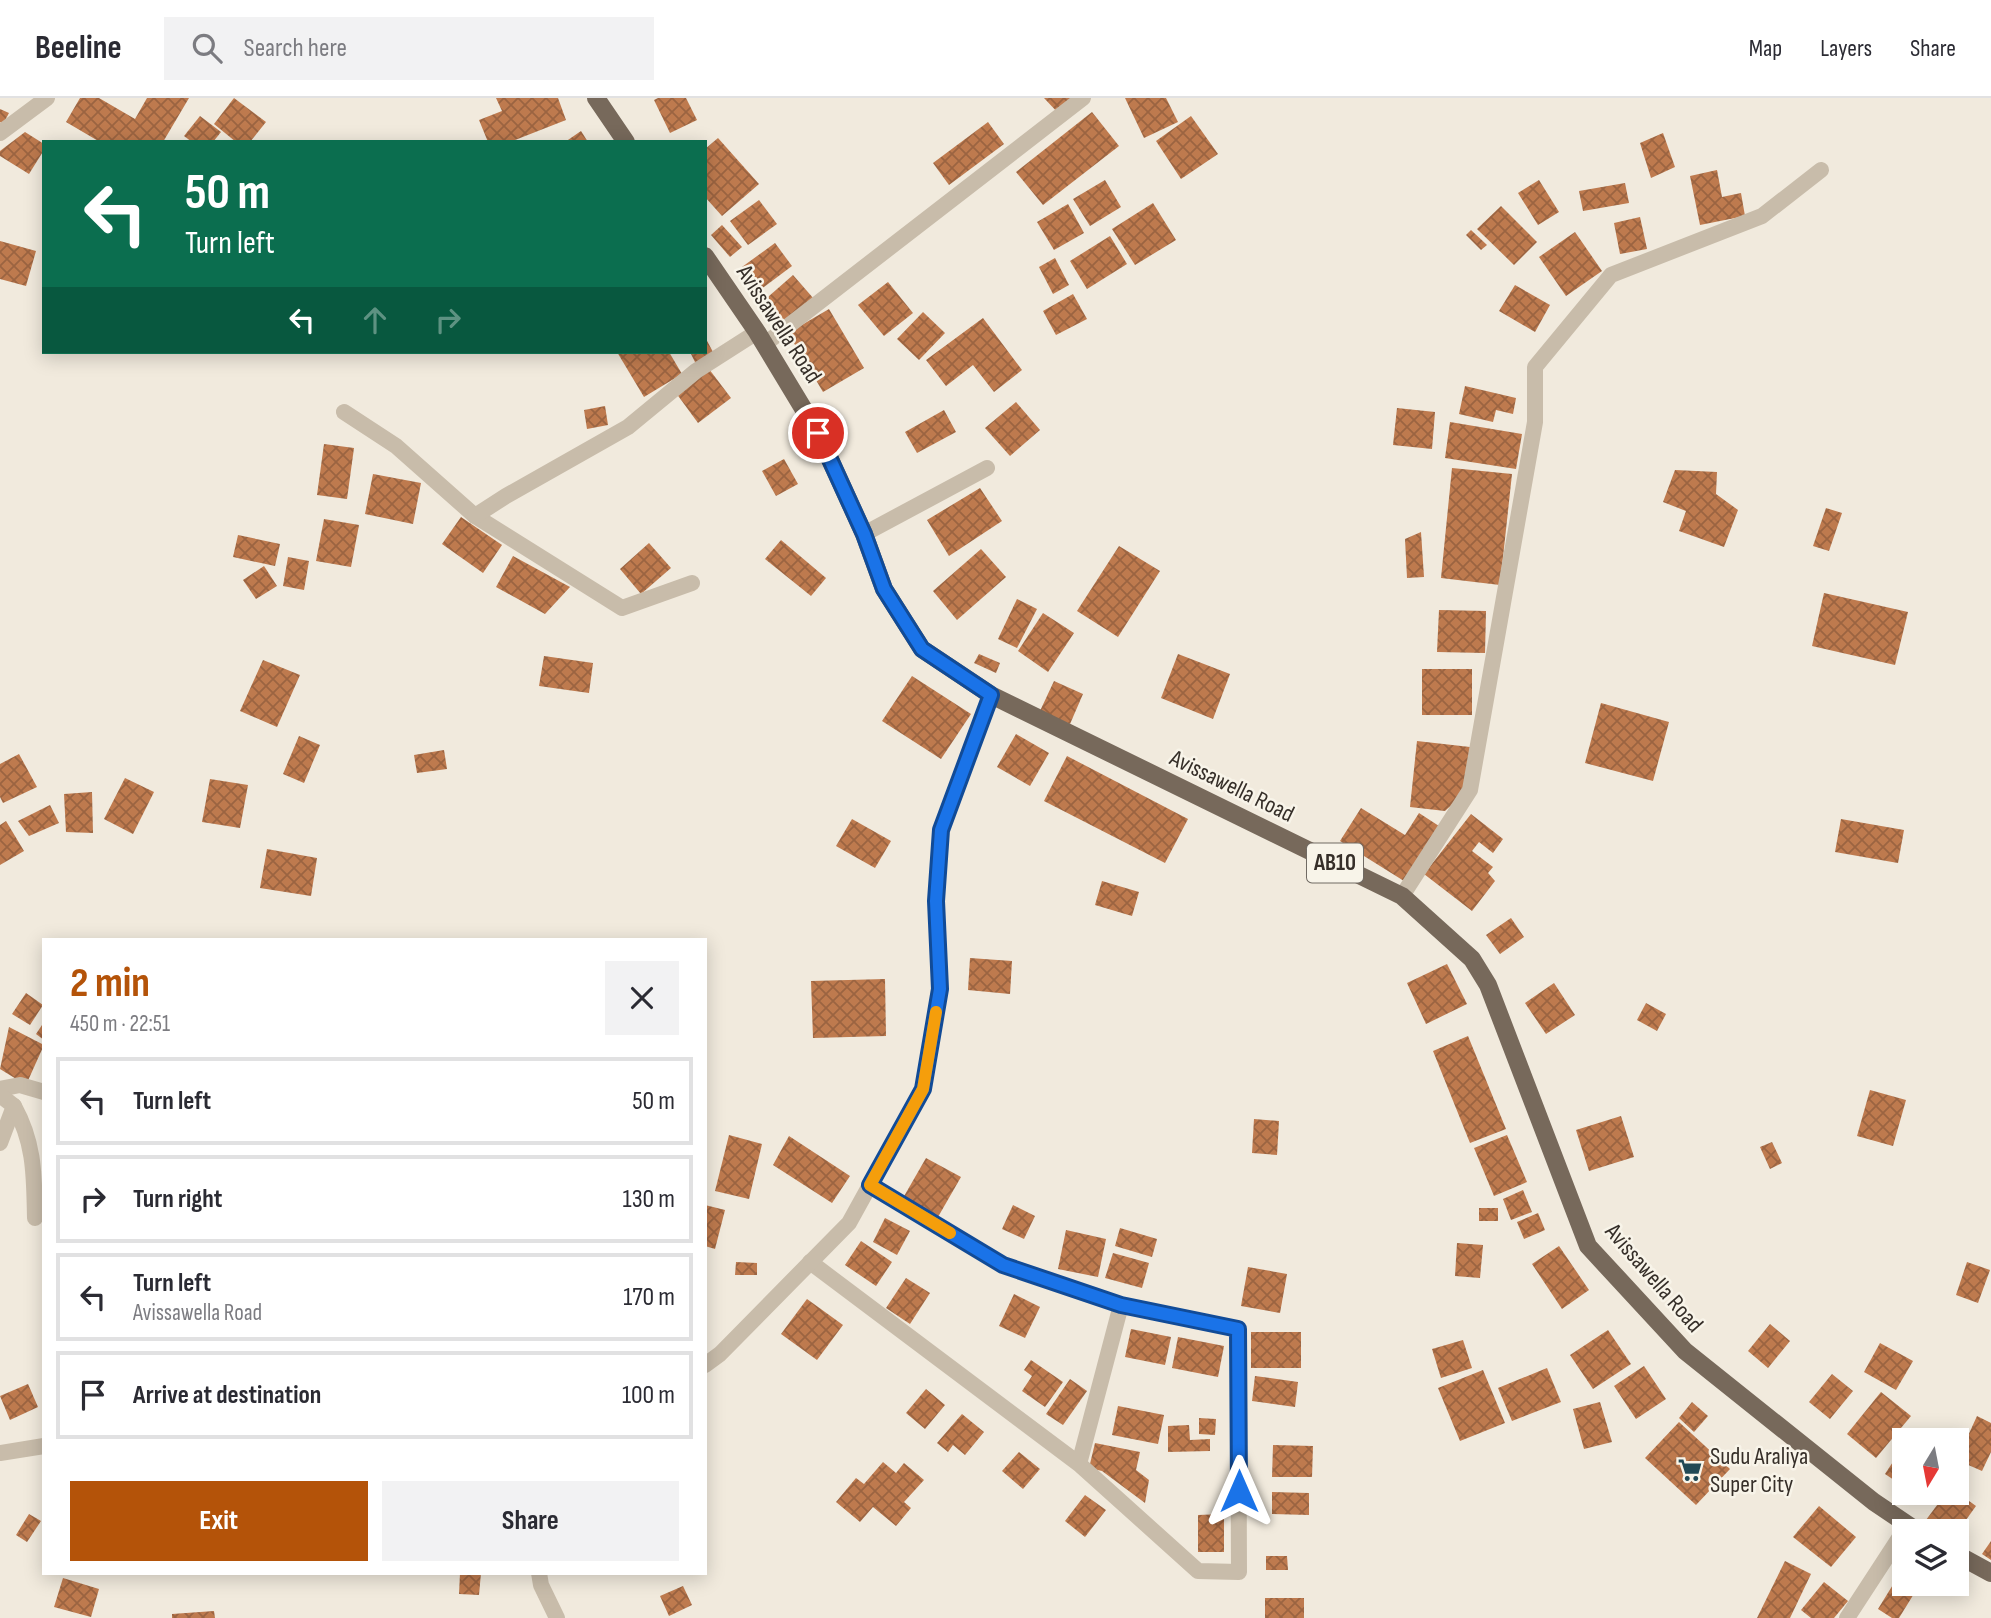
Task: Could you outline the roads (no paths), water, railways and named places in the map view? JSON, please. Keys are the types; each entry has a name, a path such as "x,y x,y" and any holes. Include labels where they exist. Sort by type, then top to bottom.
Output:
{"main road":[{"path":"596,98 625,140"},
{"name":"Avissawella Road","path":"707,259 761,338 818,433 864,534 884,589 922,649 991,695 1402,896 1472,959 1488,985 1588,1246 1685,1351 1900,1519"},
{"path":"1969,1561 1991,1573"}],"street":[{"path":"0,133 47,98"},
{"path":"475,516 628,427 696,372 761,338 1083,98"},
{"path":"1402,896 1470,790 1535,422 1535,367 1611,275 1762,216 1821,170"},
{"path":"344,412 396,446 475,516 622,608 692,583"},
{"path":"864,534 987,468"},
{"path":"707,1364 720,1354 849,1223 923,1089 940,989 936,901 941,830 991,695"},
{"path":"0,1088 20,1085 42,1091"},
{"path":"0,1095 13,1106 24,1124 33,1155 35,1218"},
{"path":"0,1143 13,1106"},
{"path":"810,1262 1079,1464 1198,1571 1239,1573 1238,1329 1121,1305 1003,1265 870,1185"},
{"path":"1079,1464 1121,1305"},
{"path":"0,1453 42,1446"},
{"path":"1847,1618 1892,1556"},
{"path":"539,1575 541,1585 557,1618"}],"place":[{"name":"Sudu Araliya Super City","path":"1690,1470"}]}
